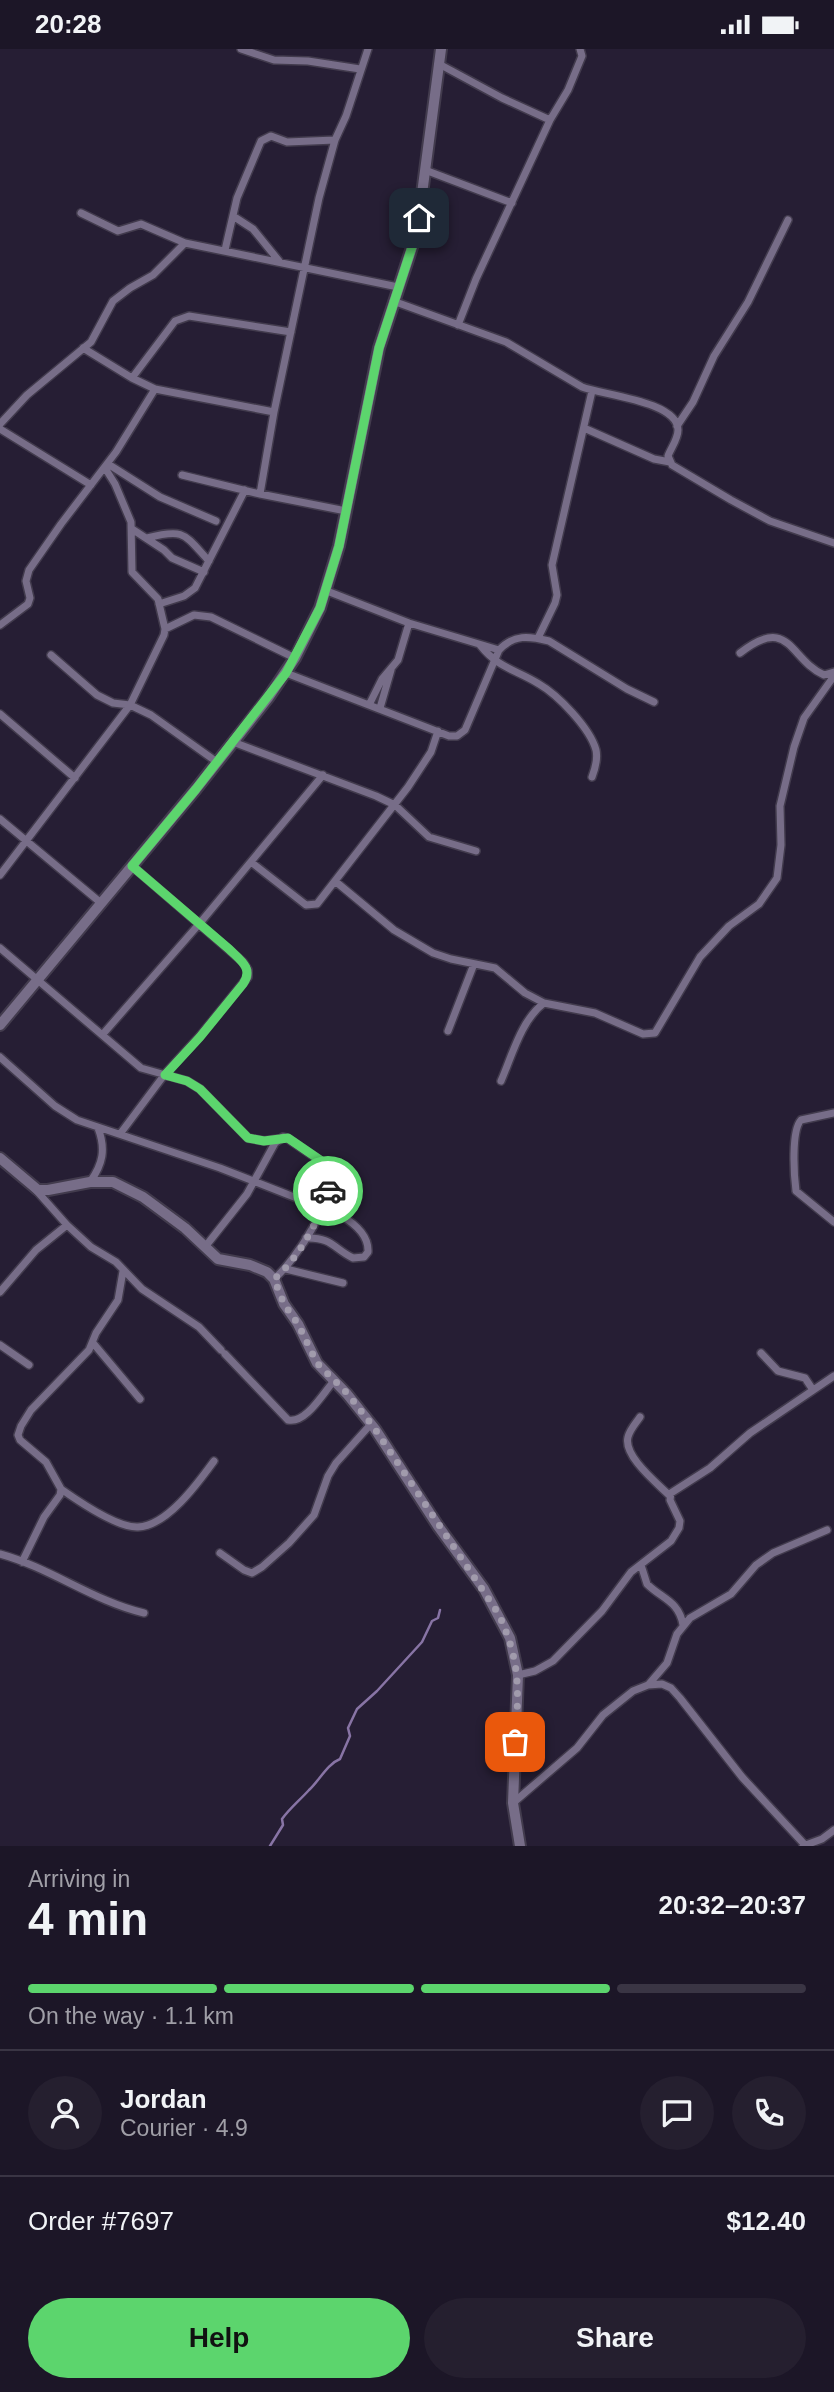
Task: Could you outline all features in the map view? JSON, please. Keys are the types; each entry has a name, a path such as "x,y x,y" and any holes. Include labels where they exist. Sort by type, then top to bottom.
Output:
{"main road":[{"path":"0,1025 217,762 286,673 327,591 379,348 417,232 441,49"},
{"path":"1,1160 35,1189 48,1190 90,1182 113,1182 132,1190 185,1228 218,1259 250,1265 267,1272 274,1279 284,1304 298,1324 317,1363 348,1394 371,1424 491,1601 510,1638 518,1675 513,1803 520,1846"}],"street":[{"path":"241,49 274,60 308,61 360,69"},
{"path":"260,494 274,412 319,198 335,140 346,116 368,49"},
{"path":"458,325 550,120 568,90 582,56 580,49"},
{"path":"439,64 550,120"},
{"path":"225,250 243,179 257,146 264,138 271,136 287,142 335,140"},
{"path":"425,170 512,202"},
{"path":"81,213 121,232 141,224 186,243 398,287"},
{"path":"233,216 253,229 279,262"},
{"path":"677,426 693,402 714,356 748,302 788,220"},
{"path":"91,485 0,426 27,395 96,335 113,301 153,275 186,243"},
{"path":"393,301 506,342 571,382 592,391 628,397 666,412 675,419 677,426 677,437 669,454 670,462"},
{"path":"132,378 174,321 181,317 291,332"},
{"path":"83,348 155,389 274,412"},
{"path":"0,625 28,604 26,581 29,571 107,466 155,389"},
{"path":"538,638 557,595 552,565 592,391"},
{"path":"584,428 654,459 670,462 731,501 771,521 834,543"},
{"path":"107,466 160,497 216,521"},
{"path":"0,875 130,705 161,644 165,629 154,593 132,572 132,529 128,512 107,466"},
{"path":"183,475 346,512"},
{"path":"159,604 191,593 245,490"},
{"path":"132,529 172,558 204,572"},
{"path":"147,538 179,533 186,536 209,561"},
{"path":"327,591 409,623 499,650"},
{"path":"165,629 194,615 211,617 295,658"},
{"path":"370,703 382,679 398,660 409,623"},
{"path":"286,673 457,736 465,730 499,650 505,643 519,637 538,638 549,641 627,689 654,702"},
{"path":"740,653 760,641 777,638 794,648 818,673 834,674"},
{"path":"480,645 493,661 537,682 563,703 584,729 597,751 592,777"},
{"path":"51,655 97,695 151,715 217,762"},
{"path":"380,708 391,669"},
{"path":"335,881 394,930 414,943 451,959 495,968 525,993 544,1003 595,1013 651,1035 657,1030 700,957 729,926 759,904 776,878 780,865 780,806 796,739 804,718 834,674"},
{"path":"0,714 75,778"},
{"path":"251,862 306,905 317,904 396,805 431,752 438,731"},
{"path":"233,742 396,805 429,837 476,851"},
{"path":"103,1034 323,775"},
{"path":"0,819 101,903"},
{"path":"120,1134 165,1075 200,1037 248,977 248,970 243,963 132,866"},
{"path":"0,948 141,1068 187,1081 200,1089 248,1138 264,1141 288,1138 328,1166 331,1173 330,1182 321,1208 286,1269 274,1279"},
{"path":"448,1031 474,964"},
{"path":"501,1081 526,1025 533,1013 544,1003"},
{"path":"0,1057 67,1114 340,1215 366,1238 368,1252 364,1257 353,1258 332,1242 306,1238"},
{"path":"834,1113 801,1120 796,1130 795,1144 796,1191 834,1222"},
{"path":"90,1182 102,1160 103,1140 99,1128"},
{"path":"205,1247 241,1202 278,1139"},
{"path":"35,1189 91,1247 116,1262 150,1295 199,1327 288,1420 303,1417 334,1381"},
{"path":"0,1292 36,1251 67,1225"},
{"path":"286,1269 343,1283"},
{"path":"123,1271 118,1300 96,1333 93,1343 82,1359 31,1410 18,1434 24,1445 46,1462 61,1489 122,1524 137,1528 153,1523 175,1507 214,1461"},
{"path":"93,1343 140,1399"},
{"path":"0,1345 29,1366"},
{"path":"761,1353 775,1370 805,1378 813,1391"},
{"path":"670,1496 674,1490 710,1468 750,1433 834,1375"},
{"path":"518,1675 535,1671 553,1661 602,1611 631,1572 666,1546 679,1528 680,1521 670,1496 640,1465 628,1447 627,1439 640,1417"},
{"path":"220,1553 252,1573 273,1559 314,1515 328,1476 371,1424"},
{"path":"22,1562 61,1489"},
{"path":"648,1685 667,1663 683,1625 698,1612 731,1594 756,1565 774,1553 827,1530"},
{"path":"0,1554 75,1584 114,1605 144,1613"},
{"path":"641,1565 647,1584 673,1602 680,1612 683,1625"},
{"path":"513,1803 577,1748 610,1708 633,1691 648,1685 662,1684 671,1688 742,1777 804,1845 822,1839 834,1830"}],"waterway":[{"path":"270,1846 283,1825 282,1819 285,1815 327,1769 340,1759 350,1736 348,1728 357,1709 422,1642 432,1621 438,1618 440,1610"}],"way so far":[{"path":"328,1191 301,1248 286,1269 274,1279 284,1304 305,1336 317,1363 348,1394 375,1429 498,1613 510,1638 518,1675 515,1742"}],"route":[{"path":"328,1191 331,1173 323,1162 288,1138 264,1141 248,1138 200,1089 187,1081 165,1075 243,984 248,977 248,970 229,949 132,866 286,673 320,608 339,546 379,348 417,232 419,218"}]}
